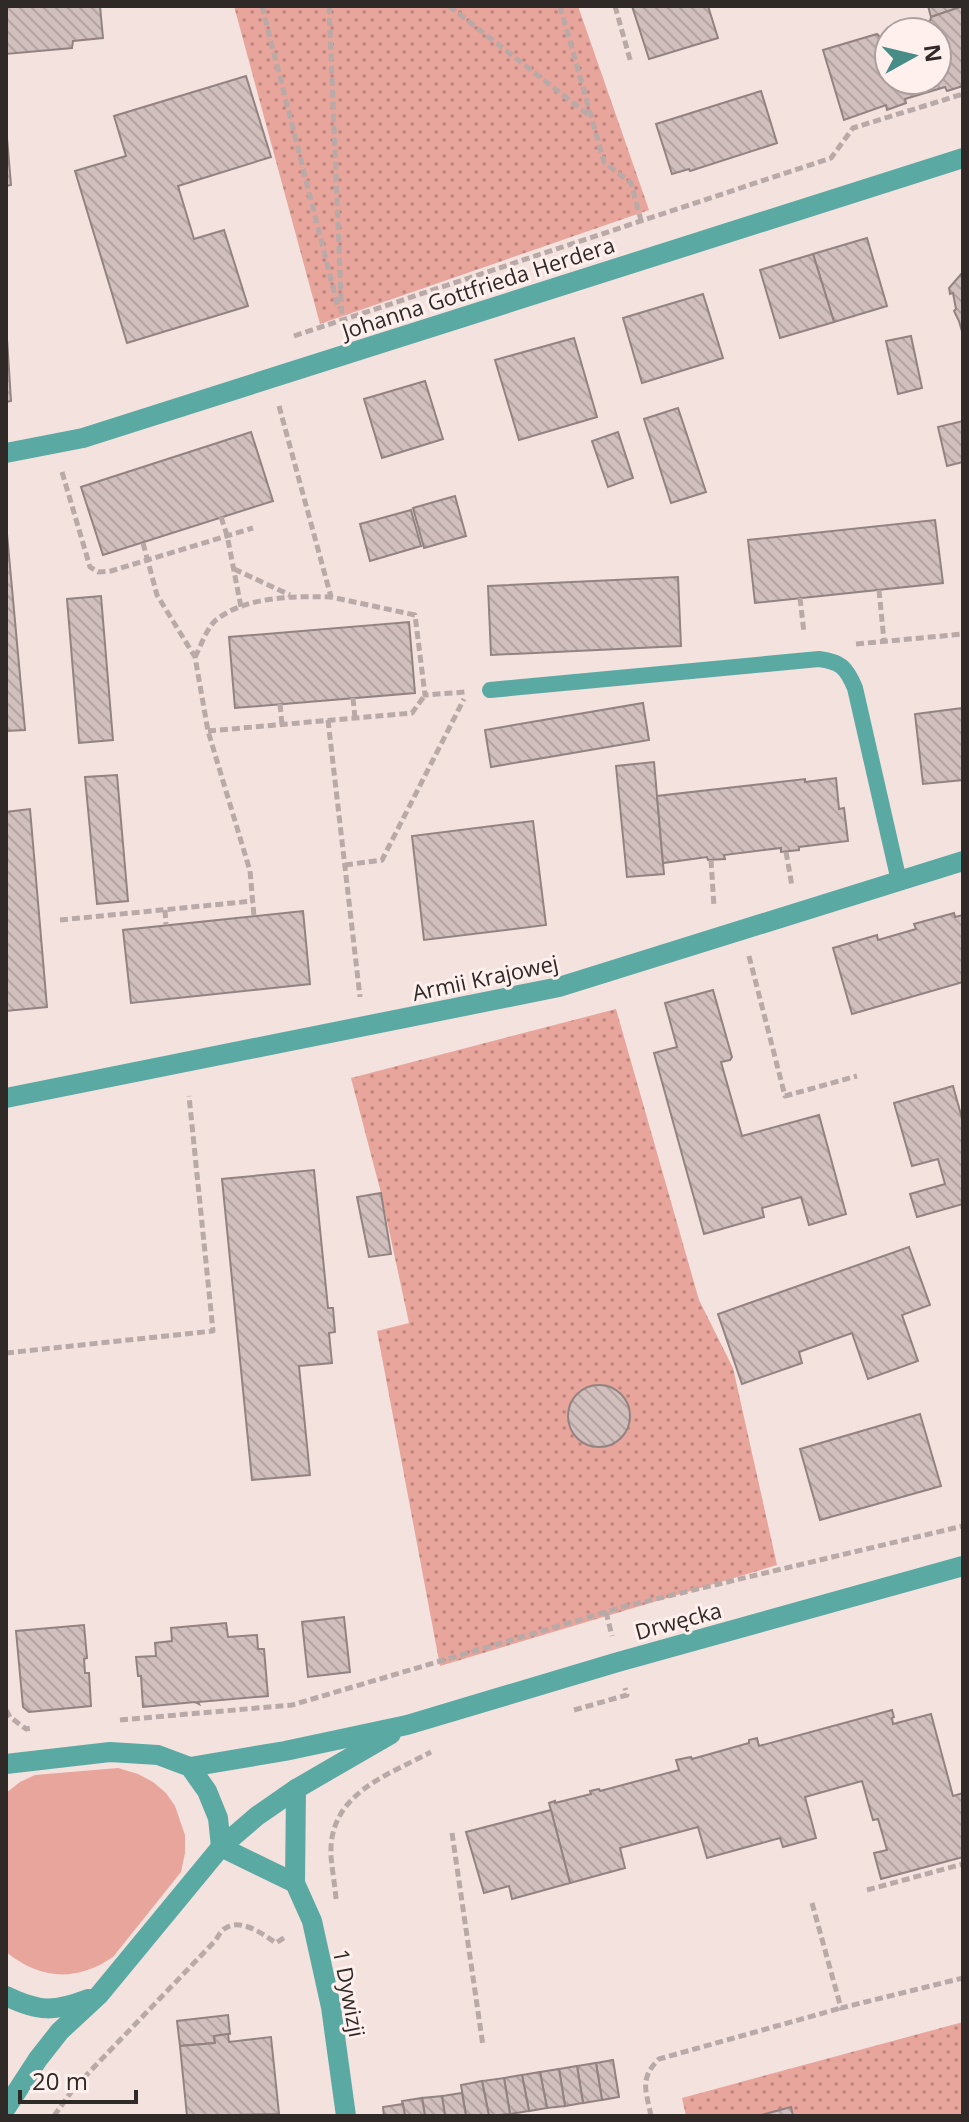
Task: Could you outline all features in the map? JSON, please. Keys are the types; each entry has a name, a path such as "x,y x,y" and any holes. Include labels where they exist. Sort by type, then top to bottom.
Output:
{"street":[{"name":"Johanna Gottfrieda Herdera","path":"6,453 83,438 963,158"},
{"name":"Armii Krajowej","path":"6,1098 559,987 963,861"},
{"name":"Drwęcka","path":"190,1767 407,1725 618,1662 963,1566"},
{"name":"Drwęcka","path":"99,1995 221,1847 257,1816 296,1789 407,1725"},
{"path":"6,1764 110,1752 158,1755 190,1767 207,1791 218,1818 221,1847 295,1883"},
{"name":"1 Dywizji","path":"296,1789 295,1883 312,1921 331,2007 346,2116"},
{"path":"6,1996 32,2008 64,2008 99,1995"},
{"path":"6,2108 60,2031 99,1995"}],"lane":[{"path":"490,690 819,659 836,661 848,672 855,688 899,881"}],"path":[{"path":"262,6 342,320 362,349"},
{"path":"329,6 342,320"},
{"path":"449,6 591,116"},
{"path":"560,6 604,162 631,183 652,257"},
{"path":"615,6 631,63"},
{"path":"342,320 831,158 853,128 963,94"},
{"path":"276,393 331,597"},
{"path":"59,459 90,567 98,572 111,571 253,528"},
{"path":"221,517 241,607"},
{"path":"143,543 157,595 195,657 208,731 250,871 254,916"},
{"path":"233,568 290,595"},
{"path":"879,590 884,641"},
{"path":"195,657 214,621 241,607 290,595 331,597 415,615 425,695 412,713 208,731"},
{"path":"800,598 804,636"},
{"path":"345,865 382,860 468,691 425,695"},
{"path":"353,698 355,718"},
{"path":"280,704 282,724"},
{"path":"328,720 360,993"},
{"path":"786,852 792,889"},
{"path":"711,860 715,910"},
{"path":"60,920 253,901"},
{"path":"165,910 166,925"},
{"path":"749,955 785,1096 857,1076"},
{"path":"6,1353 213,1331 189,1096"},
{"path":"119,1720 292,1705 606,1612 963,1526"},
{"path":"566,1712 627,1695 606,1612"},
{"path":"6,1710 26,1729 41,1727"},
{"path":"54,2116 74,2088 224,1929 249,1927 276,1943 337,1907 331,1855 337,1822 343,1809 359,1791 443,1745"},
{"path":"452,1833 483,2046"},
{"path":"867,1890 963,1864"},
{"path":"812,1903 841,2008"},
{"path":"651,2116 645,2082 650,2069 659,2059 841,2008 963,1978"}],"shaded area":[{"path":"234,6 578,6 649,210 320,324"},
{"path":"616,1009 699,1300 733,1368 777,1565 440,1666 377,1331 409,1323 381,1193 351,1078"},
{"path":"118,1768 153,1782 175,1806 185,1835 181,1872 113,1957 86,1971 72,1974 32,1968 6,1952 6,1793 35,1775"},
{"path":"963,2022 963,2116 686,2116 682,2098"}],"building":[{"path":"6,6 100,6 103,38 73,41 72,48 6,54"},
{"path":"632,6 708,6 718,38 649,59"},
{"path":"928,6 963,6 934,16 931,16"},
{"path":"963,6 963,86 953,89 953,16 934,16"},
{"path":"873,35 873,96 915,96 887,110 886,105 844,120 823,50"},
{"path":"246,76 271,157 178,186 194,239 224,230 248,306 127,343 75,171 126,156 114,116"},
{"path":"761,91 777,143 672,174 656,124"},
{"path":"6,139 11,185 6,186"},
{"path":"867,238 887,306 834,322 813,254"},
{"path":"813,254 834,322 780,338 760,270"},
{"path":"963,272 963,335 954,311 953,293 950,294 949,288"},
{"path":"703,294 723,358 642,383 623,318"},
{"path":"6,323 11,401 6,402"},
{"path":"911,336 922,388 898,394 886,341"},
{"path":"574,338 597,417 519,440 495,360"},
{"path":"425,381 443,439 382,458 364,399"},
{"path":"678,408 706,492 671,503 644,419"},
{"path":"963,421 963,462 947,466 938,427"},
{"path":"251,432 273,501 103,555 81,487"},
{"path":"618,432 633,478 608,487 592,441"},
{"path":"455,496 466,536 424,548 413,508"},
{"path":"411,510 421,546 370,561 360,524"},
{"path":"935,520 943,583 755,603 748,540"},
{"path":"6,523 25,730 6,731"},
{"path":"678,577 681,646 491,655 488,586"},
{"path":"101,596 113,740 79,743 67,599"},
{"path":"409,622 415,693 235,708 229,637"},
{"path":"643,703 649,740 491,767 485,730"},
{"path":"963,708 963,780 923,784 915,714"},
{"path":"654,762 664,874 627,877 616,766"},
{"path":"117,775 128,901 97,904 85,777"},
{"path":"836,778 839,809 844,808 848,841 799,847 799,850 781,852 781,848 724,855 725,859 708,860 707,857 663,863 657,796"},
{"path":"30,809 47,1007 6,1011 6,812"},
{"path":"533,821 546,925 424,940 412,836"},
{"path":"303,911 310,984 131,1003 123,930"},
{"path":"954,913 955,917 963,915 963,982 852,1014 833,948 877,935 878,940 916,929 914,924"},
{"path":"713,990 732,1057 721,1062 742,1136 819,1115 846,1214 809,1225 801,1197 762,1208 764,1217 704,1234 654,1053 677,1047 665,1003"},
{"path":"953,1086 963,1122 963,1204 917,1217 910,1194 945,1184 938,1159 912,1166 894,1103"},
{"path":"314,1170 328,1308 333,1308 335,1332 329,1333 332,1363 299,1366 310,1475 252,1480 222,1179"},
{"path":"381,1193 391,1254 369,1257 357,1197"},
{"path":"909,1247 930,1305 902,1315 918,1361 868,1379 852,1333 799,1352 802,1363 742,1384 718,1314"},
{"path":"593,1385 605,1385 621,1394 628,1404 628,1428 621,1438 605,1447 593,1447 573,1433 568,1422 568,1410 582,1390"},
{"path":"920,1414 941,1486 820,1520 800,1449"},
{"path":"344,1617 350,1672 308,1677 302,1622"},
{"path":"226,1623 228,1637 257,1635 258,1649 264,1649 268,1696 143,1707 136,1657 156,1656 155,1643 172,1641 171,1628"},
{"path":"84,1625 85,1673 89,1673 91,1706 29,1712 23,1707 16,1631"},
{"path":"892,1710 893,1724 931,1714 953,1796 963,1793 963,1857 881,1879 874,1853 887,1850 878,1819 873,1820 862,1781 805,1797 816,1838 783,1847 780,1838 707,1858 698,1827 620,1848 625,1868 570,1883 549,1803 679,1770 676,1760 692,1759 749,1743 749,1740 757,1738 759,1746"},
{"path":"551,1810 570,1883 512,1899 509,1886 484,1893 466,1832"},
{"path":"228,2015 230,2034 214,2036 215,2043 180,2046 177,2021"},
{"path":"228,2034 229,2042 271,2037 279,2114 187,2116 180,2046 215,2043 214,2036"},
{"path":"613,2060 619,2097 602,2100 596,2063"},
{"path":"596,2063 602,2100 583,2103 577,2066"},
{"path":"577,2066 583,2103 565,2106 559,2069"},
{"path":"559,2069 565,2106 547,2108 540,2072"},
{"path":"540,2072 547,2108 529,2111 522,2075"},
{"path":"522,2075 529,2111 510,2114 504,2078"},
{"path":"504,2078 510,2114 489,2116 482,2081"},
{"path":"482,2081 489,2116 466,2116 461,2085"},
{"path":"462,2093 466,2116 445,2116 442,2096"},
{"path":"442,2096 445,2116 425,2116 422,2098"},
{"path":"422,2098 425,2116 405,2116 402,2101"},
{"path":"403,2104 405,2116 384,2116 383,2107"},
{"path":"791,2107 793,2116 758,2116"}]}
